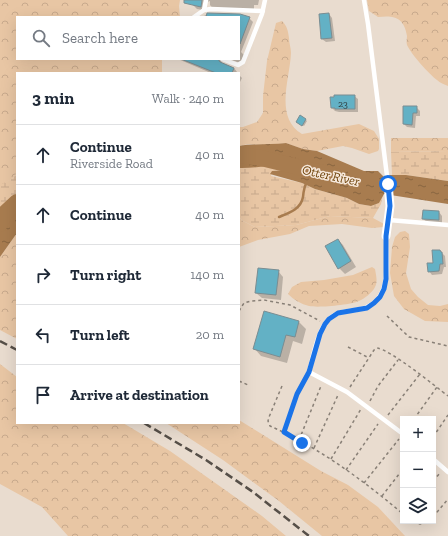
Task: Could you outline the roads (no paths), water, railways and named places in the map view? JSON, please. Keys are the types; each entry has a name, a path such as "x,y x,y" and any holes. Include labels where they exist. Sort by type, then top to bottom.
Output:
{"street":[{"path":"386,236 390,206 388,184"}],"lane":[{"path":"204,10 206,0"},
{"path":"225,60 241,65 265,0"},
{"path":"364,0 388,184"},
{"path":"195,16 204,10 211,9 262,11"},
{"path":"389,220 448,225"},
{"path":"386,236 386,279 384,289 380,297 367,308 338,313 329,319 320,334 309,372 341,388 400,432"},
{"path":"436,462 448,472"}],"water":[{"path":"286,143 303,149 317,151 364,171 378,171 384,177 386,175 406,175 448,181 448,204 384,194 379,203 371,206 359,204 347,198 270,174 272,171 287,170 299,173 317,174 317,169 308,166 298,164 278,164 240,168 240,146"},
{"path":"16,198 16,234 0,257 0,229 2,226 0,219 4,219 8,209"}],"waterway":[{"name":"Otter River","path":"240,155 261,158 339,177"},
{"path":"279,217 287,214 300,205 307,182"},
{"name":"Otter River","path":"0,224 5,213 16,203"}],"railway":[{"path":"0,341 16,349"},
{"path":"146,424 206,460 253,492 309,536"}]}
